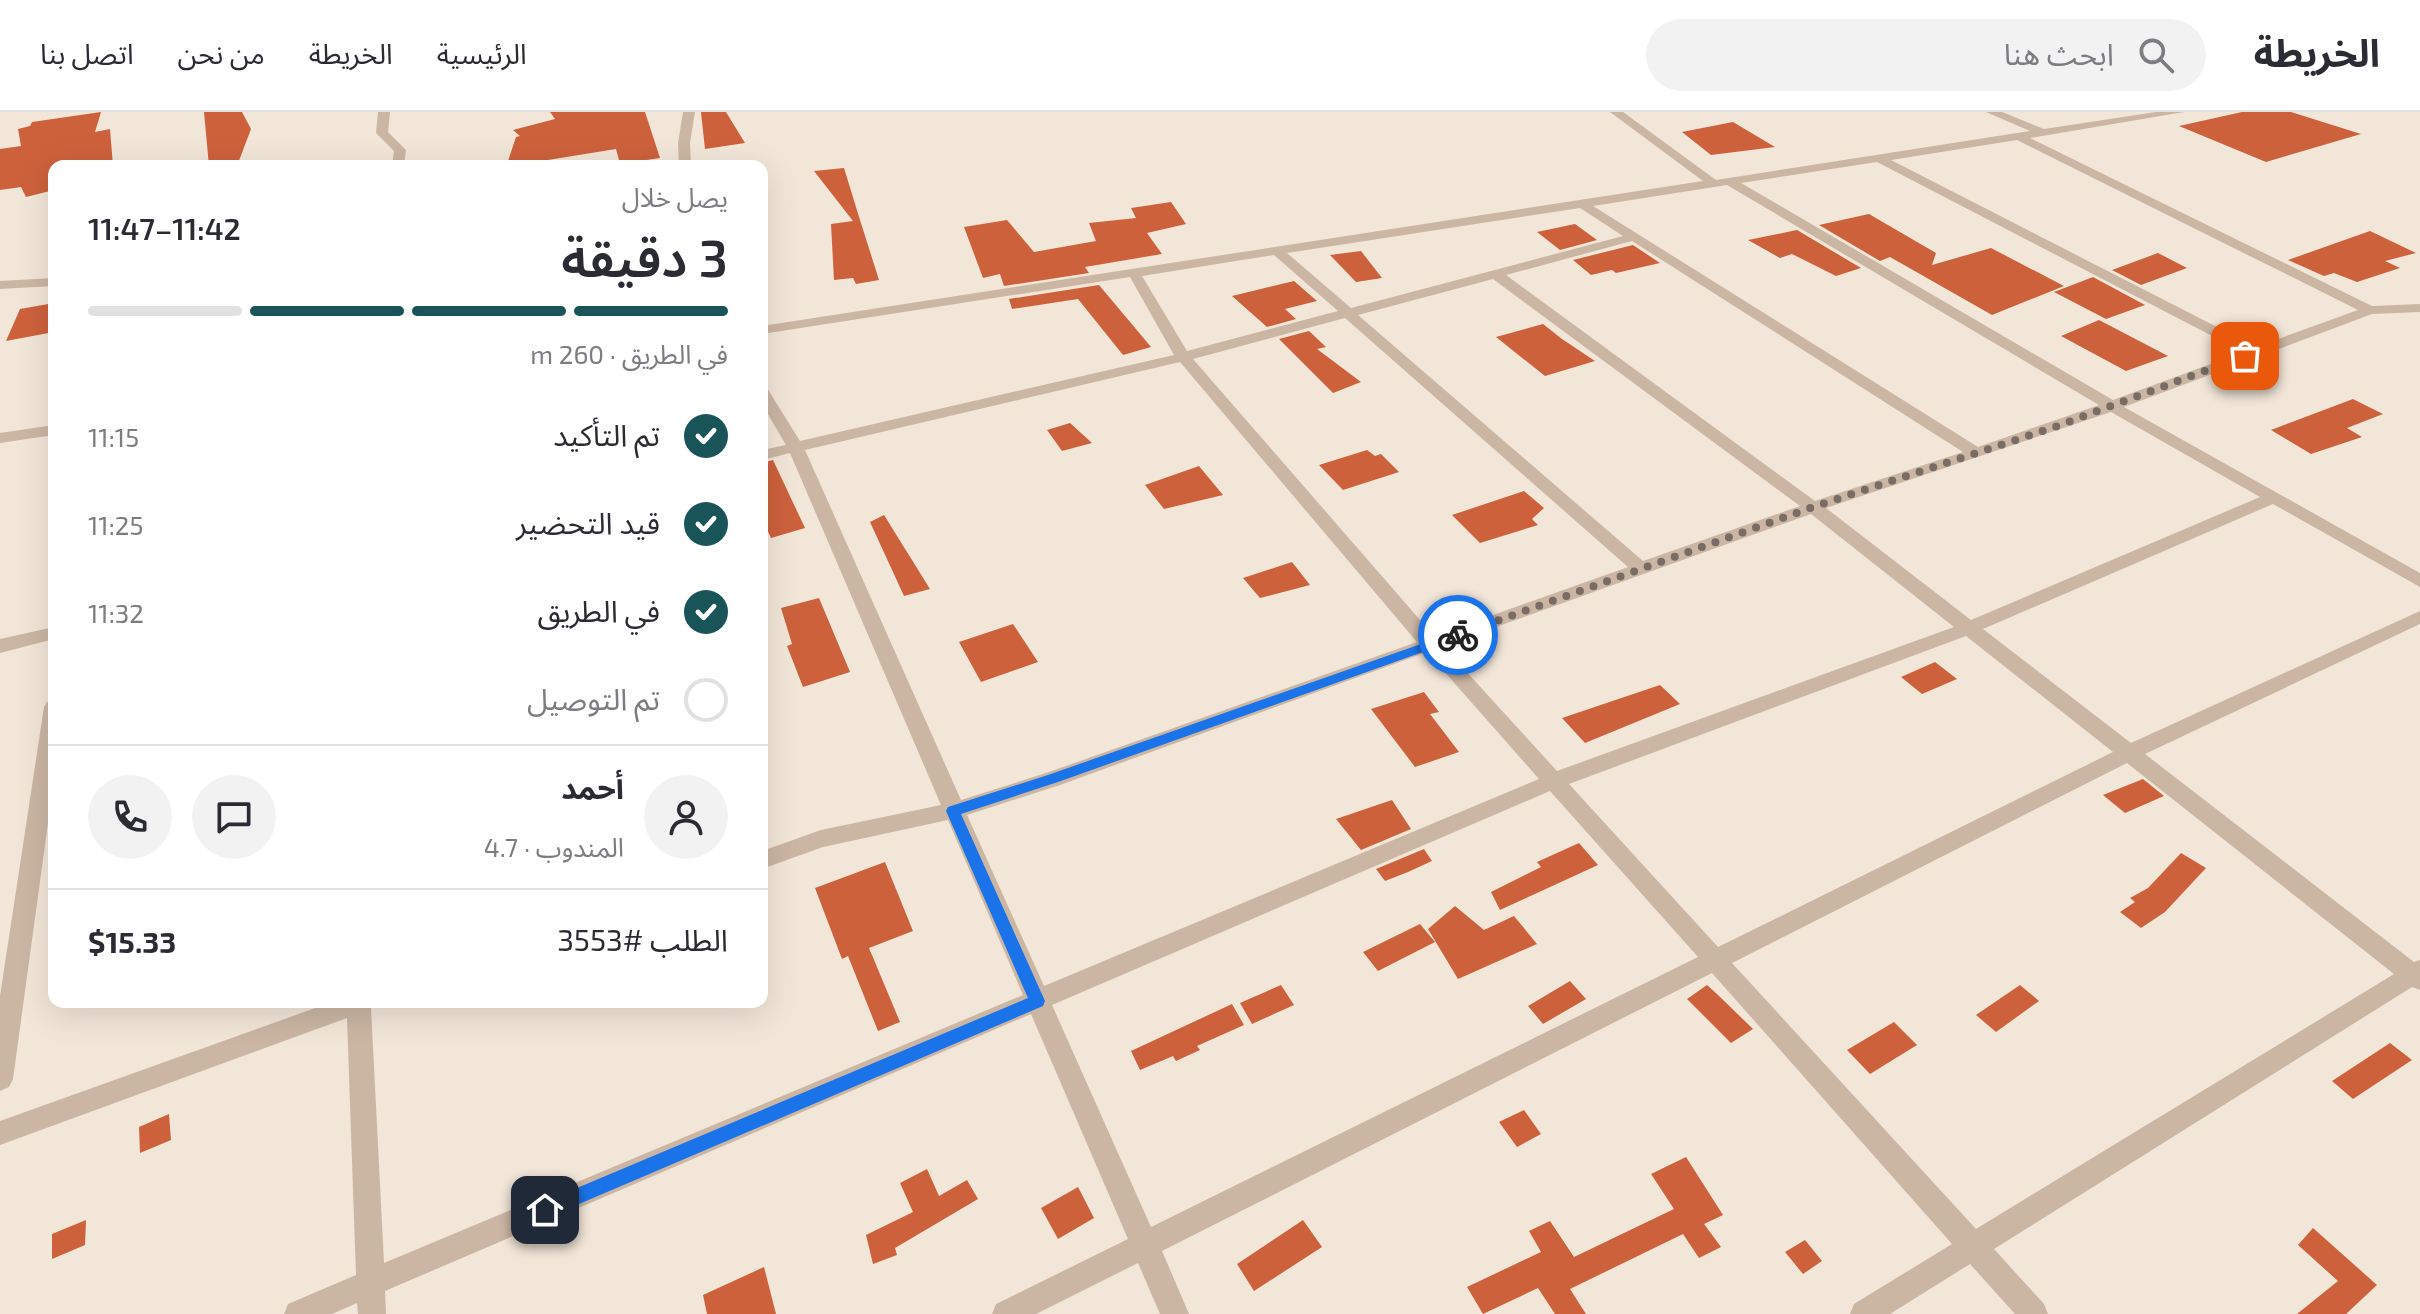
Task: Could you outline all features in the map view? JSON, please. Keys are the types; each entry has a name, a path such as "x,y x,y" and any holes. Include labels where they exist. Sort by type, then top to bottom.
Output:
{"street":[{"path":"384,112 382,133 400,150 399,160"},
{"path":"685,160 689,112"},
{"path":"1616,112 1714,184"},
{"path":"1992,112 2044,133"},
{"path":"768,329 2178,112"},
{"path":"2019,137 2370,310"},
{"path":"1880,159 2254,352"},
{"path":"1731,182 2112,406 2420,581"},
{"path":"1582,204 1976,453"},
{"path":"768,453 1183,357 1634,237"},
{"path":"1277,251 1641,569"},
{"path":"1134,273 1183,357 1431,645 2034,1314"},
{"path":"1496,274 1813,507 2418,975 1864,1314"},
{"path":"0,285 48,282"},
{"path":"768,858 821,839 953,811 1053,779 1813,507 2112,406 2370,310 2420,308"},
{"path":"768,401 795,446 1175,1314"},
{"path":"0,438 48,431"},
{"path":"298,1314 1554,781 1969,628 2273,498"},
{"path":"1006,1314 2129,753 2420,617"},
{"path":"0,646 48,634"},
{"path":"0,1079 48,748"},
{"path":"0,1133 340,1008"},
{"path":"348,1008 372,1314"}],"building":[{"path":"101,112 95,132 110,129 113,160 48,160 48,192 26,197 21,187 0,190 0,149 21,146 18,129 30,126 32,122"},
{"path":"204,112 242,112 251,129 239,160 208,160"},
{"path":"550,112 645,112 660,158 619,160 616,149 548,160 508,160 516,137 520,136 513,130 555,119"},
{"path":"701,112 726,112 745,143 705,149"},
{"path":"2242,112 2291,112 2361,134 2266,162 2179,126"},
{"path":"1733,122 1775,147 1711,155 1682,132"},
{"path":"844,168 879,280 856,284 853,278 834,280 831,224 853,221 814,171"},
{"path":"1171,202 1186,224 1147,233 1162,254 1085,267 1089,273 1004,286 1000,274 983,278 964,227 1007,220 1034,252 1096,241 1089,223 1136,218 1131,208"},
{"path":"1869,214 1936,253 1932,265 1991,248 2064,286 1992,315 1890,257 1880,261 1819,225"},
{"path":"1575,224 1597,240 1560,250 1537,232"},
{"path":"1797,230 1861,268 1836,276 1792,254 1780,258 1748,240"},
{"path":"2370,231 2416,253 2385,261 2400,268 2357,282 2334,273 2324,276 2288,260"},
{"path":"1633,245 1660,263 1591,275 1573,260"},
{"path":"1361,251 1382,278 1356,282 1330,255"},
{"path":"2158,253 2187,268 2141,285 2112,270"},
{"path":"2093,277 2145,305 2106,319 2054,292"},
{"path":"1294,281 1317,301 1285,309 1296,319 1267,327 1232,296"},
{"path":"1099,285 1151,347 1123,355 1078,299 1012,309 1009,299"},
{"path":"48,304 48,333 6,341 20,309"},
{"path":"2099,320 2168,356 2126,371 2061,336"},
{"path":"1543,324 1595,361 1545,376 1496,337"},
{"path":"1309,331 1326,347 1317,349 1361,382 1333,393 1279,339"},
{"path":"2353,399 2383,414 2347,428 2362,437 2311,454 2271,430"},
{"path":"1070,423 1092,443 1062,451 1047,430"},
{"path":"1367,450 1375,456 1381,454 1399,472 1343,490 1319,465"},
{"path":"773,460 805,528 771,538 768,532 768,461"},
{"path":"1199,466 1223,495 1164,509 1145,485"},
{"path":"1524,491 1544,508 1532,519 1538,525 1480,543 1452,515"},
{"path":"884,515 930,589 904,596 870,522"},
{"path":"1292,562 1310,585 1260,598 1243,578"},
{"path":"819,598 850,672 803,687 787,646 792,644 781,608"},
{"path":"1013,624 1038,662 981,682 959,642"},
{"path":"1935,662 1957,679 1922,694 1901,677"},
{"path":"1660,685 1680,704 1585,743 1562,718"},
{"path":"1424,692 1439,712 1430,714 1459,752 1415,767 1371,709"},
{"path":"2143,779 2164,796 2125,813 2103,795"},
{"path":"1392,800 1411,829 1361,850 1336,819"},
{"path":"1579,843 1598,865 1500,910 1491,892 1541,867 1537,862"},
{"path":"1424,849 1432,861 1408,872 1385,881 1376,869"},
{"path":"2181,853 2206,868 2165,912 2141,928 2120,912 2135,902 2130,898 2148,888"},
{"path":"885,862 913,931 869,948 900,1022 878,1031 848,956 842,959 815,888"},
{"path":"1455,906 1484,930 1514,916 1537,944 1458,979 1428,929"},
{"path":"1420,924 1435,942 1378,971 1363,952"},
{"path":"1570,981 1586,999 1543,1024 1528,1006"},
{"path":"1281,985 1294,1005 1252,1024 1240,1003"},
{"path":"1707,985 1753,1029 1731,1043 1687,999"},
{"path":"2020,985 2039,1001 1996,1032 1976,1015"},
{"path":"1232,1004 1244,1025 1197,1046 1200,1050 1176,1061 1173,1056 1140,1070 1131,1051"},
{"path":"1894,1022 1917,1045 1870,1074 1847,1050"},
{"path":"2390,1043 2412,1060 2353,1099 2332,1081"},
{"path":"1524,1110 1541,1134 1517,1147 1499,1122"},
{"path":"169,1114 171,1140 140,1153 139,1127"},
{"path":"1686,1157 1723,1215 1704,1224 1721,1247 1699,1258 1683,1234 1570,1289 1586,1314 1555,1314 1538,1288 1483,1314 1467,1287 1541,1252 1529,1231 1550,1221 1574,1257 1674,1209 1651,1174"},
{"path":"927,1169 939,1196 967,1180 978,1199 895,1248 897,1255 873,1264 866,1235 913,1212 900,1183"},
{"path":"1078,1187 1094,1218 1058,1239 1041,1208"},
{"path":"86,1220 85,1245 52,1259 52,1234"},
{"path":"1303,1220 1322,1247 1254,1291 1237,1264"},
{"path":"2313,1228 2377,1285 2346,1314 2297,1314 2338,1281 2298,1245"},
{"path":"1805,1240 1822,1261 1803,1274 1785,1252"},
{"path":"764,1267 776,1314 707,1314 703,1295"}],"way so far":[{"path":"1458,635 1813,507 2052,428 2245,356"}],"route":[{"path":"545,1210 1037,1001 953,811 1053,779 1458,635"}]}
